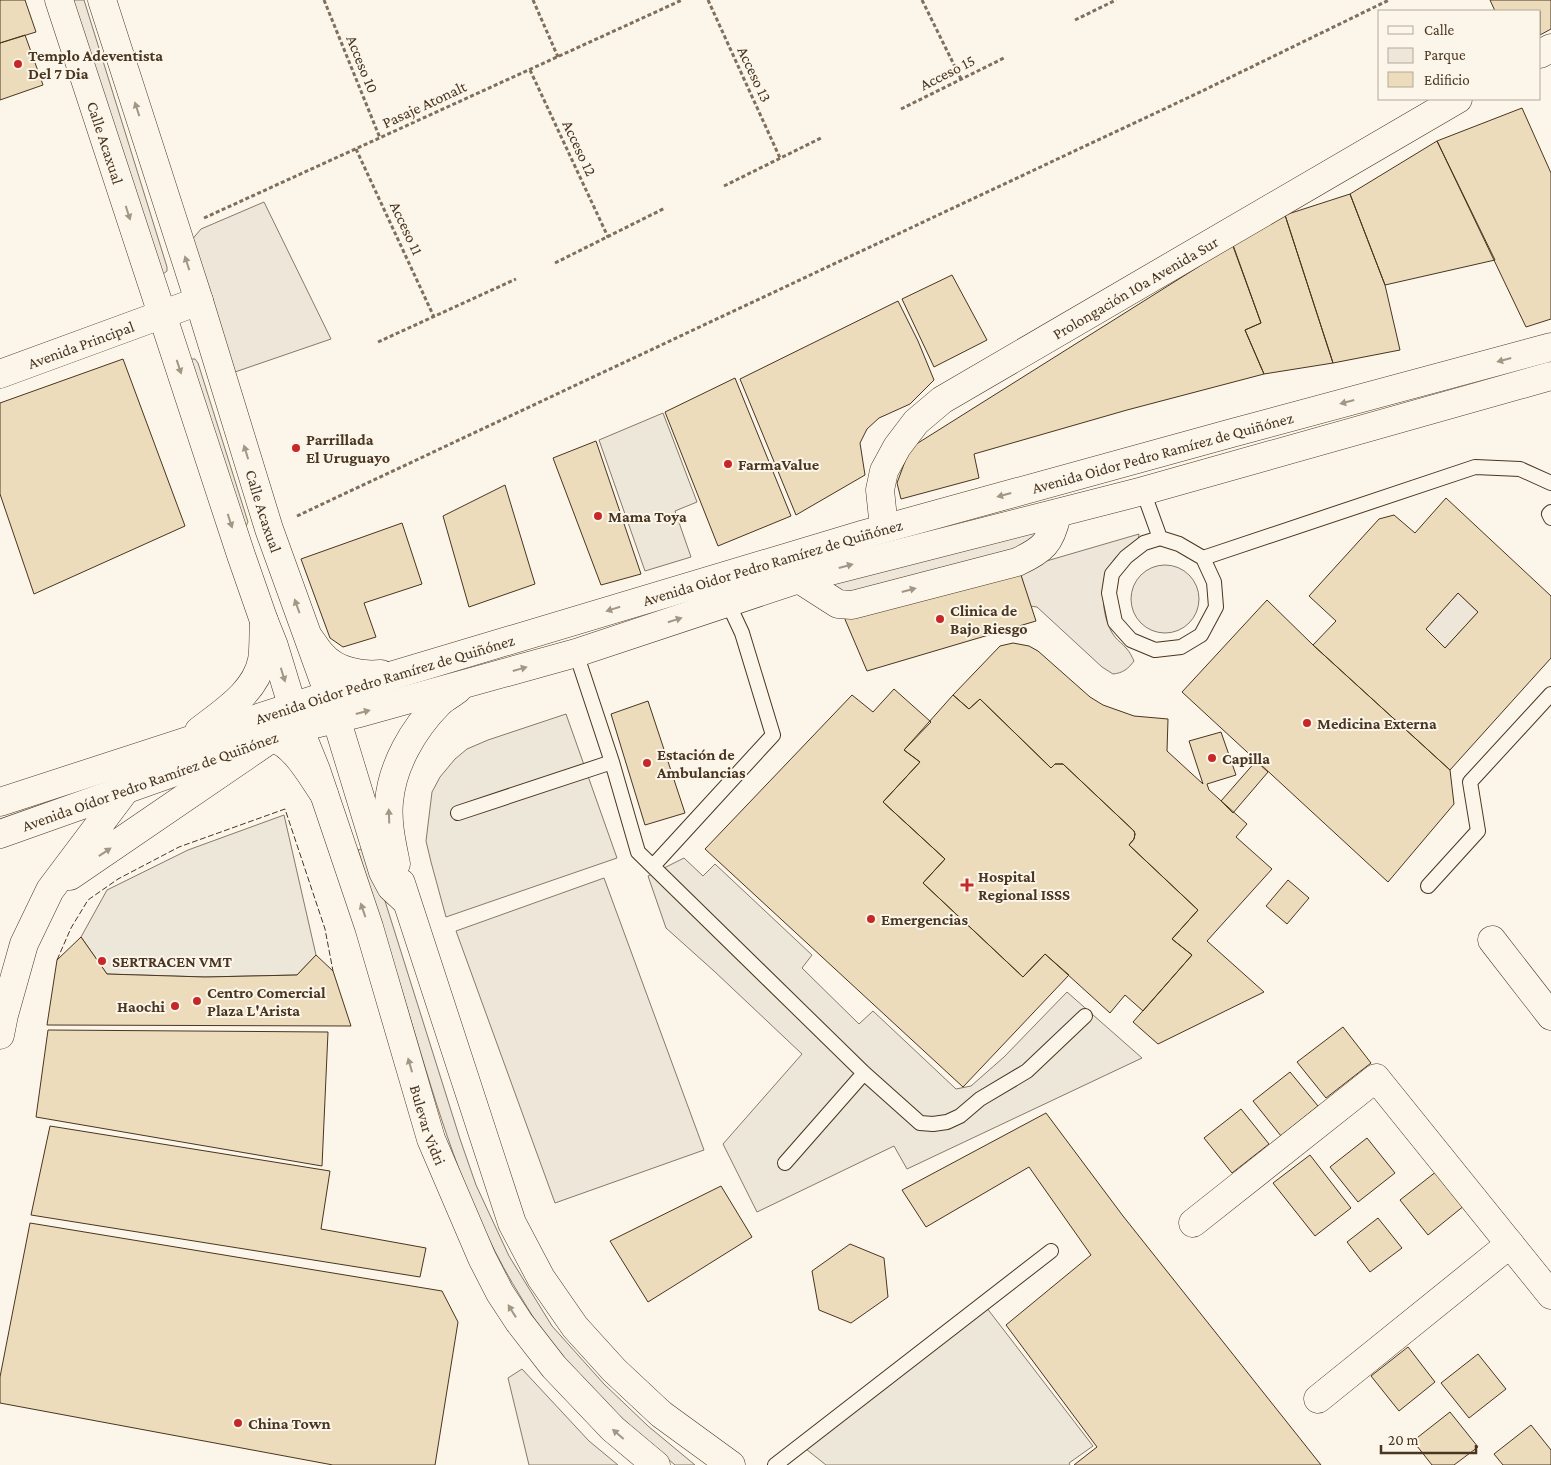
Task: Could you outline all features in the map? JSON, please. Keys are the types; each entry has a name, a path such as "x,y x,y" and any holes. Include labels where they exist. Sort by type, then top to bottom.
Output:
{"main road":[{"name":"Calle Acaxual","path":"59,0 161,314 274,646 296,718"},
{"name":"Calle Acaxual","path":"102,0 199,301 269,529 310,639 332,707"},
{"name":"Prolongación 10a Avenida Sur","path":"884,528 880,490 884,471 897,448 916,422 942,400 1456,100"},
{"path":"161,314 199,301"},
{"name":"Avenida Principal","path":"0,374 161,314"},
{"name":"Avenida Oidor Pedro Ramírez de Quiñónez","path":"332,707 407,671 884,528 1551,347"},
{"name":"Avenida Oidor Pedro Ramírez de Quiñónez","path":"0,802 183,743 296,718 332,707 466,684 576,653 799,579 1143,491 1551,376"},
{"path":"799,579 838,604 852,605 1017,562 1032,555 1045,544 1054,532 1057,514"},
{"path":"183,743 227,708 252,684 262,660 264,621"},
{"path":"310,639 323,657 340,668 357,674 372,675 407,671"},
{"path":"466,684 441,702 426,717 405,750 397,767 389,802 391,842 405,900 512,1223 541,1278 575,1326 614,1370 661,1414 730,1465"},
{"path":"332,707 384,872 391,887 405,900"},
{"name":"Avenida Oídor Pedro Ramírez de Quiñónez","path":"0,834 272,738 296,718"},
{"name":"Bulevar Vidri","path":"296,718 316,770 369,927 431,1139 482,1258 500,1293 519,1322 554,1367 613,1429 656,1465"},
{"path":"50,890 272,738 280,740 293,752 324,794"},
{"path":"0,1035 24,944 50,890 126,789"},
{"path":"1492,940 1551,1016"},
{"path":"1193,1222 1376,1078 1551,1296"},
{"path":"1318,1399 1510,1244"}],"lane":[{"path":"1204,558 1475,467 1520,469 1551,483"},
{"path":"1143,491 1160,538"},
{"path":"1551,512 1549,514 1551,518"},
{"path":"1160,538 1179,544 1204,558 1214,582 1216,608 1201,635 1181,646 1155,650 1131,640 1115,622 1109,593 1112,574 1126,557 1144,543 1160,538"},
{"path":"653,866 773,735 742,633 728,603"},
{"path":"576,653 612,762 638,852 864,1073 920,1123 947,1122 960,1116 980,1099 1027,1072 1085,1016"},
{"path":"1428,886 1478,831 1470,782 1551,694"},
{"path":"458,814 612,762"},
{"path":"785,1163 864,1073"},
{"path":"775,1465 1051,1251"}],"path":[{"name":"Acceso 10","path":"324,0 380,138"},
{"path":"533,0 558,56"},
{"name":"Pasaje Atonalt","path":"176,230 682,0"},
{"name":"Acceso 13","path":"708,0 780,158"},
{"path":"922,0 961,79"},
{"path":"1075,20 1116,0"},
{"path":"269,529 1196,94 1389,0"},
{"name":"Acceso 15","path":"901,110 1004,58"},
{"name":"Acceso 12","path":"530,70 608,237"},
{"path":"724,186 821,138"},
{"name":"Acceso 11","path":"356,149 434,317"},
{"path":"555,263 665,208"},
{"path":"378,342 516,279"}],"green space":[{"path":"73,0 84,0 167,267 167,271 163,274 158,271"},
{"path":"264,202 331,339 235,372 190,242 201,229"},
{"path":"191,359 195,359 198,363 248,522 243,527"},
{"path":"1033,528 1041,535 1034,545 855,599 824,589 856,569"},
{"path":"1139,534 1138,542 1118,555 1112,563 1104,584 1103,595 1106,618 1116,638 1129,651 1134,661 1125,670 1113,674 1102,667 1037,607 1030,606 1019,569"},
{"path":"1165,565 1178,568 1189,575 1196,586 1199,599 1196,612 1189,623 1178,630 1165,633 1152,630 1141,623 1134,612 1131,599 1134,586 1141,575 1152,568"},
{"path":"1458,593 1478,612 1445,648 1426,629"},
{"path":"368,847 460,1139 476,1185 509,1256 552,1326 604,1384 648,1426 695,1465 675,1465 622,1418 589,1385 540,1327 487,1236 447,1137 358,850"},
{"path":"604,878 704,1150 555,1203 456,931"},
{"path":"522,1369 589,1441 618,1465 529,1465 508,1378"}],"shaded area":[{"path":"663,413 697,502 675,511 691,557 645,571 599,440"},
{"path":"566,714 617,858 446,917 426,841 432,792 440,777 455,759 467,749"},
{"path":"284,815 316,955 297,975 205,977 107,974 81,937 107,890 188,850"},
{"path":"684,858 703,876 715,864 812,955 802,968 859,1024 873,1011 956,1089 971,1086 1004,1057 1067,992 1142,1058 907,1169 894,1146 757,1212 723,1144 802,1054 666,928 648,876"},
{"path":"983,1303 1093,1446 1069,1463 1070,1465 826,1465 801,1445"}],"building":[{"path":"0,0 25,0 36,32 0,43"},
{"path":"1490,0 1551,0 1551,29 1541,34 1541,10 1495,10"},
{"name":"Templo Adeventista Del 7 Dia","path":"25,35 43,85 0,100 0,43"},
{"path":"1522,108 1551,173 1551,319 1526,327 1437,141"},
{"path":"1437,141 1495,260 1385,285 1350,194"},
{"path":"1350,194 1385,285 1400,350 1333,363 1285,215"},
{"path":"1285,215 1333,363 1264,374 1245,330 1261,323 1230,238"},
{"path":"1233,245 1261,323 1245,330 1264,374 1127,410 974,454 979,478 901,499 897,483 910,448"},
{"path":"952,275 987,340 934,367 902,299"},
{"path":"898,301 918,341 934,380 910,404 879,418 867,429 860,443 865,475 796,515 740,379"},
{"path":"123,359 185,526 34,594 0,494 0,403"},
{"name":"FarmaValue","path":"735,378 791,516 718,546 665,412"},
{"name":"Mama Toya","path":"596,441 641,574 601,585 553,458"},
{"path":"505,485 535,584 469,607 443,516"},
{"path":"1446,498 1551,596 1551,658 1450,770 1313,645 1336,621 1309,596 1379,519 1394,515 1415,533","holes":["1458,593 1478,612 1445,648 1426,629"]},
{"path":"402,523 422,584 364,603 376,637 343,647 330,638 301,559"},
{"name":"Clinica de Bajo Riesgo","path":"1019,569 1036,621 867,671 844,617"},
{"name":"Medicina Externa","path":"1267,600 1313,645 1450,770 1454,804 1388,882 1182,692"},
{"path":"1013,643 1029,646 1038,651 1090,697 1103,705 1134,716 1168,719 1167,751 1203,784 1189,741 1221,732 1236,775 1207,784 1209,790 1247,824 1236,837 1272,869 1207,941 1264,992 1158,1044 1133,1022 1192,955 1172,939 1198,910 1129,845 1134,839 1134,831 1063,764 1055,764 1051,768 980,699 969,709 953,695 1000,646"},
{"name":"Emergencias","path":"894,689 931,722 904,750 920,762 883,802 945,859 923,883 1023,977 1045,954 1069,975 963,1087 705,849 852,695 873,712"},
{"path":"953,695 969,709 980,699 1051,768 1055,764 1063,764 1134,831 1134,839 1129,845 1198,910 1172,939 1192,955 1143,1011 1125,995 1110,1013 1045,954 1023,977 923,883 945,859 883,802 920,762 904,750"},
{"name":"Estación de Ambulancias","path":"648,701 685,813 645,825 611,714"},
{"path":"1256,761 1268,772 1233,813 1221,801"},
{"path":"1288,880 1309,898 1287,924 1266,906"},
{"name":"Centro Comercial Plaza L'Arista","path":"81,937 107,974 205,977 297,975 316,955 333,971 351,1026 47,1025 57,960"},
{"path":"1343,1027 1371,1063 1326,1098 1297,1062"},
{"path":"48,1030 328,1032 322,1166 36,1117"},
{"path":"1290,1072 1318,1106 1281,1136 1253,1101"},
{"path":"1241,1109 1269,1144 1232,1173 1204,1138"},
{"path":"1046,1113 1123,1216 1321,1465 1074,1465 1097,1447 1006,1325 1091,1255 1029,1167 926,1227 902,1190"},
{"path":"50,1126 330,1171 321,1229 426,1248 420,1277 31,1215"},
{"path":"1367,1138 1395,1173 1358,1202 1330,1167"},
{"path":"1310,1155 1351,1208 1315,1236 1273,1183"},
{"path":"1437,1171 1465,1205 1428,1235 1400,1200"},
{"path":"721,1186 752,1237 648,1302 610,1241"},
{"path":"1378,1218 1402,1248 1370,1272 1347,1242"},
{"path":"30,1223 442,1291 458,1322 435,1465 333,1465 0,1403 0,1377"},
{"path":"850,1244 884,1258 888,1297 851,1323 819,1310 812,1271"},
{"path":"1408,1347 1435,1382 1399,1411 1371,1376"},
{"path":"1478,1354 1506,1389 1469,1418 1441,1383"},
{"path":"1450,1412 1478,1447 1454,1465 1432,1465 1413,1441"},
{"path":"1531,1425 1551,1450 1551,1465 1503,1465 1494,1454"}],"fence":[{"path":"57,960 71,928 88,900 118,879 179,847 285,809 325,929 333,971"}],"place":[{"name":"Templo Adeventista Del 7 Dia","path":"18,64"},
{"name":"Parrillada El Uruguayo","path":"296,448"},
{"name":"FarmaValue","path":"728,464"},
{"name":"Mama Toya","path":"598,516"},
{"name":"Clinica de Bajo Riesgo","path":"940,619"},
{"name":"Medicina Externa","path":"1307,723"},
{"name":"Capilla","path":"1212,758"},
{"name":"Estación de Ambulancias","path":"647,763"},
{"name":"Hospital Regional ISSS","path":"967,885"},
{"name":"Emergencias","path":"871,919"},
{"name":"SERTRACEN VMT","path":"102,961"},
{"name":"Centro Comercial Plaza L'Arista","path":"197,1001"},
{"name":"Haochi","path":"175,1006"},
{"name":"China Town","path":"238,1423"}]}
